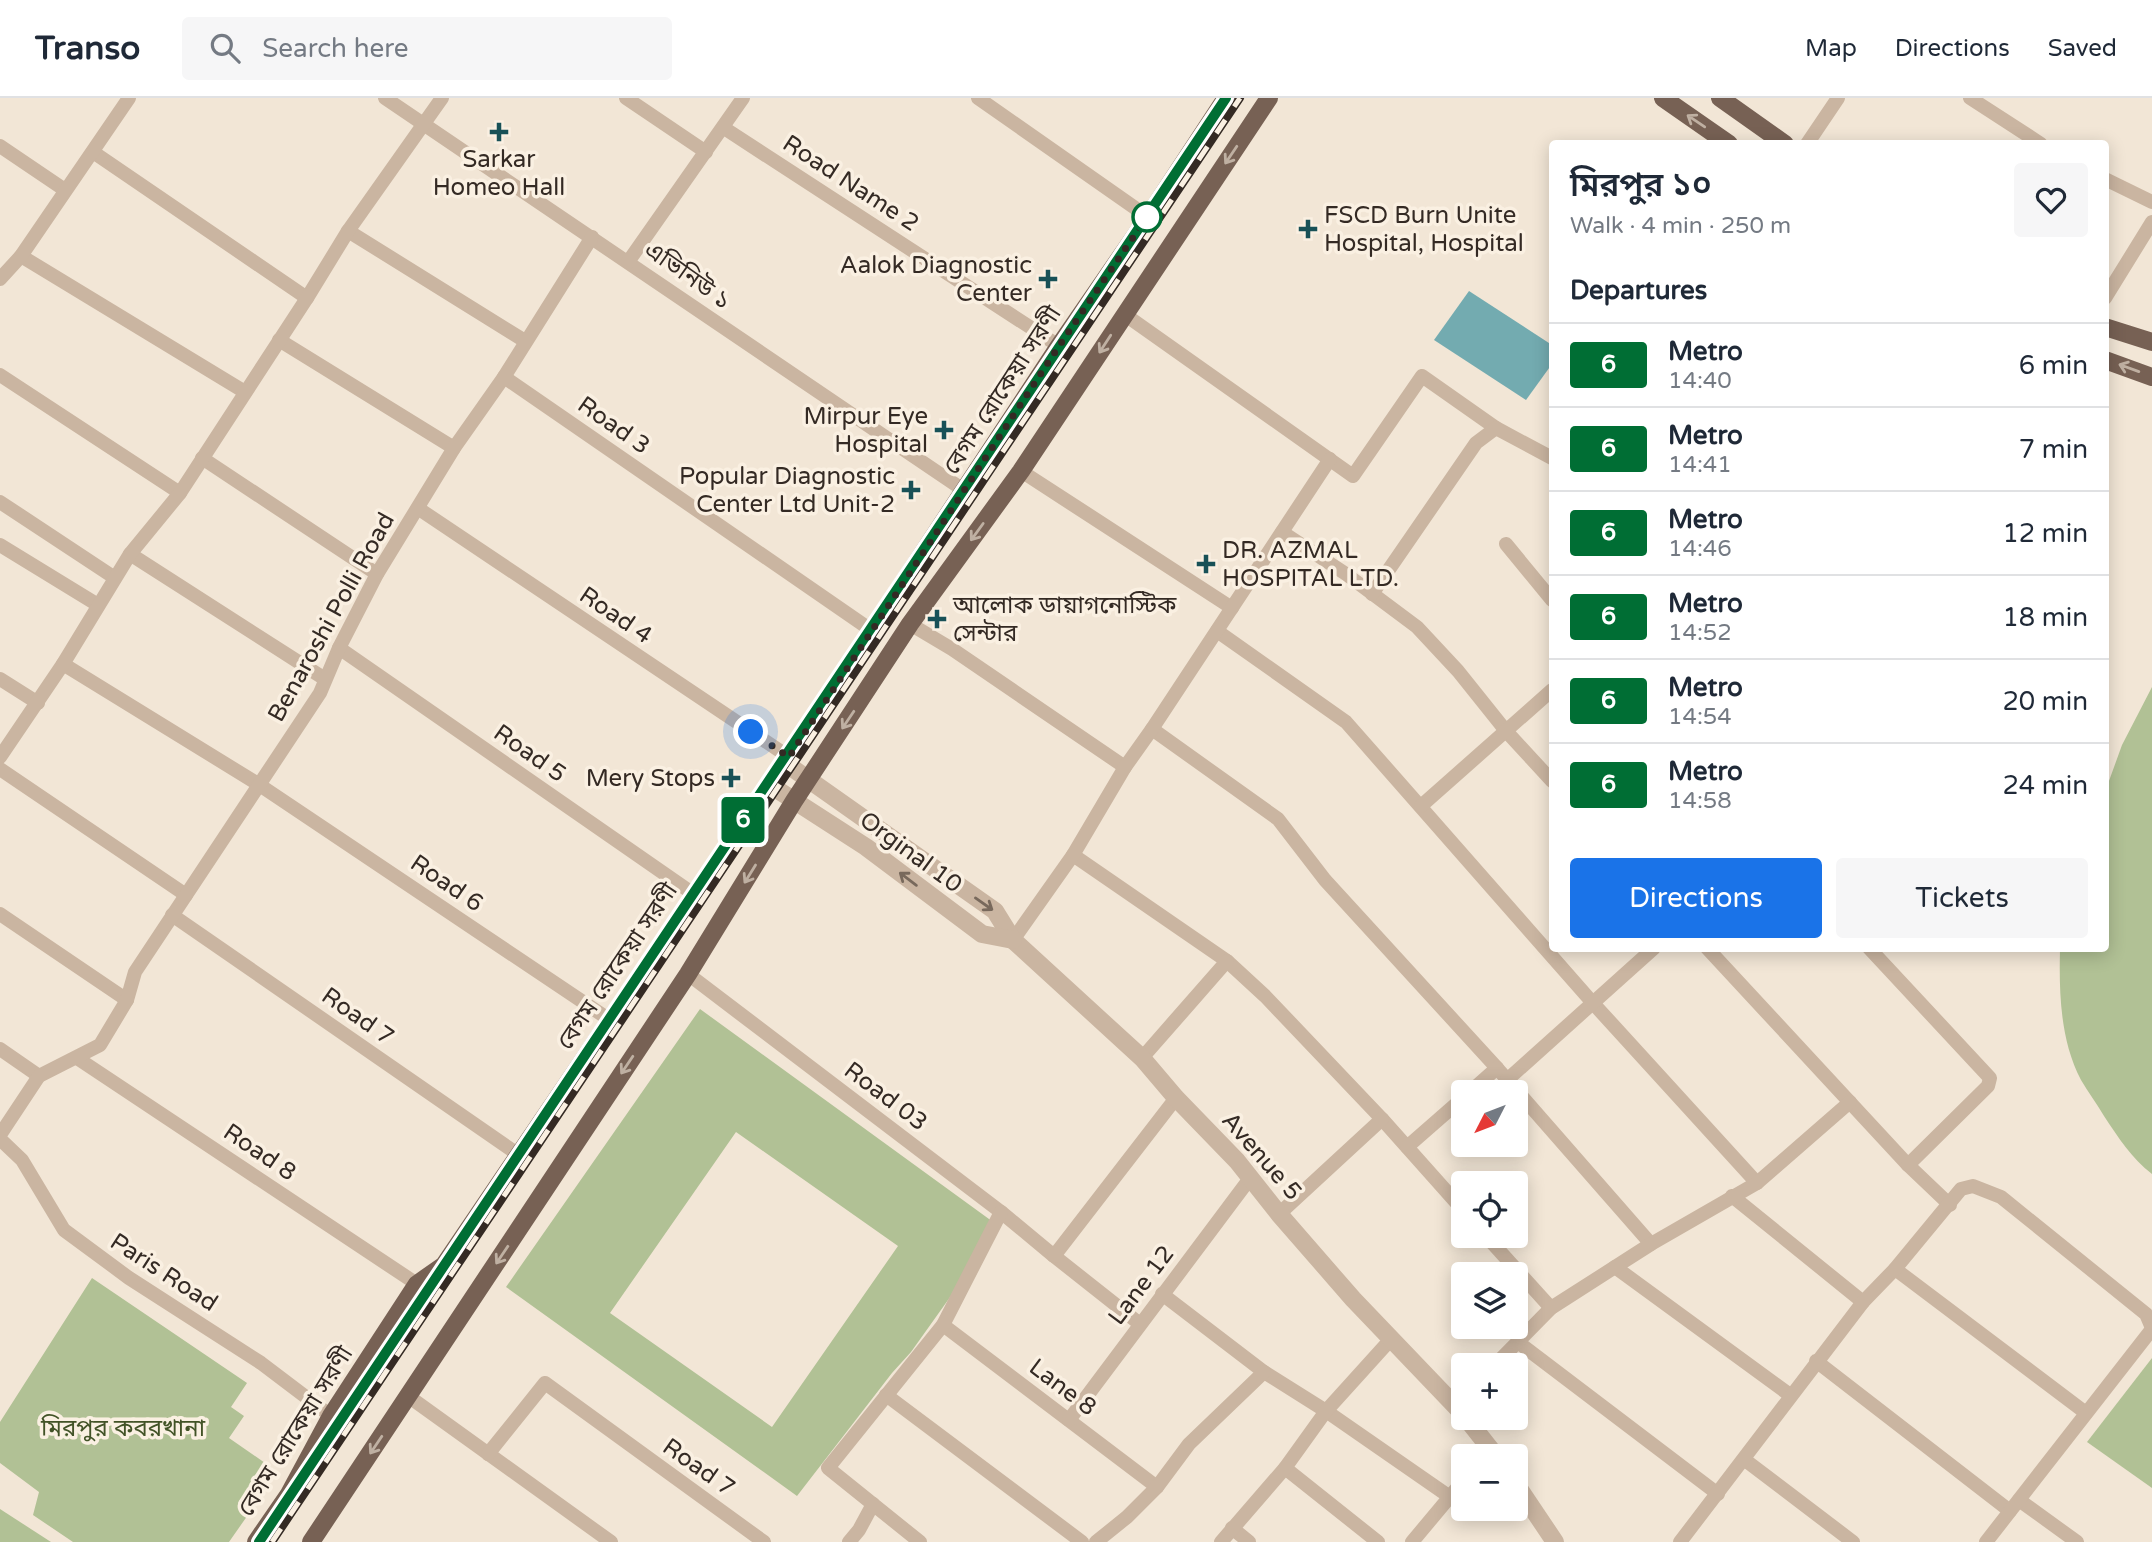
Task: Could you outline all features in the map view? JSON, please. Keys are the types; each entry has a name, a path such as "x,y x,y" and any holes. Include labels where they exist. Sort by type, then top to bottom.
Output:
{"main road":[{"name":"বেগম রোকেয়া সরণী","path":"256,1542 289,1494 331,1416 417,1284 444,1265 787,760 1059,346 1226,98"},
{"path":"312,1542 802,806 808,780 911,624 1021,471 1269,98"},
{"path":"1663,98 1723,140"},
{"path":"1720,98 1780,140"},
{"path":"2109,328 2152,342"},
{"path":"2109,361 2152,377"}],"street":[{"path":"0,279 20,256 129,98"},
{"name":"এভিনিউ ১","path":"385,98 964,491"},
{"path":"0,757 63,664 130,554 180,493 348,232 442,98"},
{"path":"626,98 706,152"},
{"path":"628,261 743,98"},
{"path":"978,98 1148,217"},
{"path":"1810,140 1838,98"},
{"path":"1970,98 2034,140"},
{"name":"Road Name 2","path":"724,128 1059,346"},
{"path":"0,146 65,190"},
{"path":"93,152 307,298"},
{"path":"2109,181 2152,202"},
{"path":"2109,292 2152,222"},
{"path":"348,232 525,341"},
{"name":"Benaroshi Polli Road","path":"39,1076 100,1045 127,1000 135,972 320,693 339,648 377,574 454,448 504,377 592,237"},
{"path":"20,256 244,392"},
{"path":"1124,314 1353,476 1422,376 1496,428 1549,456"},
{"path":"279,340 454,448"},
{"path":"0,375 180,493"},
{"name":"Road 3","path":"504,377 871,630"},
{"path":"1372,594 1476,443 1496,428"},
{"path":"202,458 377,574"},
{"path":"1013,940 1073,855 1125,767 1330,459"},
{"path":"1021,471 1232,608"},
{"path":"0,502 115,578"},
{"name":"Road 4","path":"419,509 787,760"},
{"path":"1282,532 1417,627 1549,778"},
{"path":"1506,544 1549,596"},
{"path":"0,545 98,605"},
{"path":"130,554 325,679"},
{"path":"911,624 1125,767"},
{"path":"1217,631 1346,722 1592,1002 1757,1183"},
{"name":"Road 5","path":"339,648 695,895"},
{"name":"Road 6","path":"63,664 258,784 610,1020"},
{"path":"0,680 38,703"},
{"path":"1421,806 1549,693"},
{"path":"1152,729 1278,819 1325,880 1507,1080 1649,952"},
{"name":"Avenue 5","path":"787,760 808,780 995,911 1013,940 1142,1058 1251,1178 1353,1298 1451,1397"},
{"path":"0,769 186,895"},
{"name":"Orginal 10","path":"770,785 866,847 982,934 1013,940"},
{"path":"1073,855 1227,961 1265,996 1382,1119 1451,1196"},
{"path":"0,914 127,1000"},
{"name":"Road 7","path":"172,915 519,1155"},
{"path":"1711,952 1908,1165 1950,1205"},
{"path":"1873,952 1990,1078 1988,1086 1908,1165"},
{"path":"1142,1058 1227,961"},
{"name":"Road 03","path":"688,974 1001,1212 1140,1324"},
{"path":"0,1049 39,1076 0,1137"},
{"name":"Road 8","path":"76,1058 417,1284"},
{"path":"1483,1080 1497,1068"},
{"path":"1054,1256 1176,1098"},
{"path":"1508,1353 1551,1308 1651,1244 1757,1183 1850,1102"},
{"path":"1528,1104 1651,1244"},
{"path":"1407,1147 1451,1108"},
{"path":"1279,1214 1382,1119"},
{"name":"Paris Road","path":"0,1137 22,1160 64,1230 129,1278 261,1363 331,1416"},
{"name":"Lane 12","path":"1069,1420 1251,1178"},
{"path":"1680,1542 1745,1460 1790,1395 1863,1301 1895,1269 1961,1189 1973,1186 2001,1197 2146,1314 2152,1329 1986,1542"},
{"path":"1732,1196 1863,1301"},
{"path":"920,1542 828,1468 943,1325 1001,1212"},
{"path":"1497,1248 1551,1308"},
{"path":"1615,1267 1790,1395"},
{"path":"1895,1269 2086,1413"},
{"path":"1162,1294 1264,1372 1326,1411 1450,1497 1412,1542"},
{"name":"Lane 8","path":"943,1325 1157,1487"},
{"path":"1221,1542 1284,1468 1326,1411 1392,1338"},
{"path":"1519,1343 1718,1494"},
{"path":"1816,1361 2015,1505 2077,1542"},
{"path":"1100,1541 1157,1487 1189,1444 1264,1372"},
{"name":"Road 7","path":"488,1454 545,1383 764,1542"},
{"path":"886,1395 1082,1542"},
{"path":"408,1396 611,1542"},
{"path":"1745,1460 1853,1542"},
{"path":"1284,1468 1378,1542"},
{"path":"1528,1503 1555,1542"},
{"path":"849,1542 873,1504"},
{"path":"1232,1528 1249,1542"}],"green space":[{"path":"2152,687 2152,1174 2120,1140 2084,1085 2074,1065 2062,1016 2060,952 2109,952 2109,781 2122,745"},
{"path":"700,1009 1000,1227 911,1352 797,1496 506,1287","holes":["736,1132 898,1246 772,1427 610,1313"]},
{"name":"মিরপুর কবরখানা","path":"92,1278 247,1383 231,1407 244,1416 229,1438 278,1472 229,1542 73,1542 33,1515 39,1492 0,1463 0,1422"},
{"path":"2152,1358 2152,1488 2087,1442"},
{"path":"0,1509 51,1542 0,1542"}],"water":[{"path":"1469,291 1549,343 1549,368 1526,400 1434,340"}],"railway":[{"path":"259,1542 1226,98"},
{"path":"272,1542 1240,98"}],"metro line":[{"name":"6","path":"259,1542 1226,98"}],"place":[{"name":"Sarkar Homeo Hall","path":"499,132"},
{"name":"FSCD Burn Unite Hospital, Hospital","path":"1308,229"},
{"name":"Aalok Diagnostic Center","path":"1048,279"},
{"name":"Mirpur Eye Hospital","path":"944,430"},
{"name":"Popular Diagnostic Center Ltd Unit-2","path":"911,490"},
{"name":"DR. AZMAL HOSPITAL LTD.","path":"1206,564"},
{"name":"আলোক ডায়াগনোস্টিক সেন্টার","path":"937,619"},
{"name":"Mery Stops","path":"731,778"}],"route":[{"path":"751,732 789,757 1147,217"}]}
